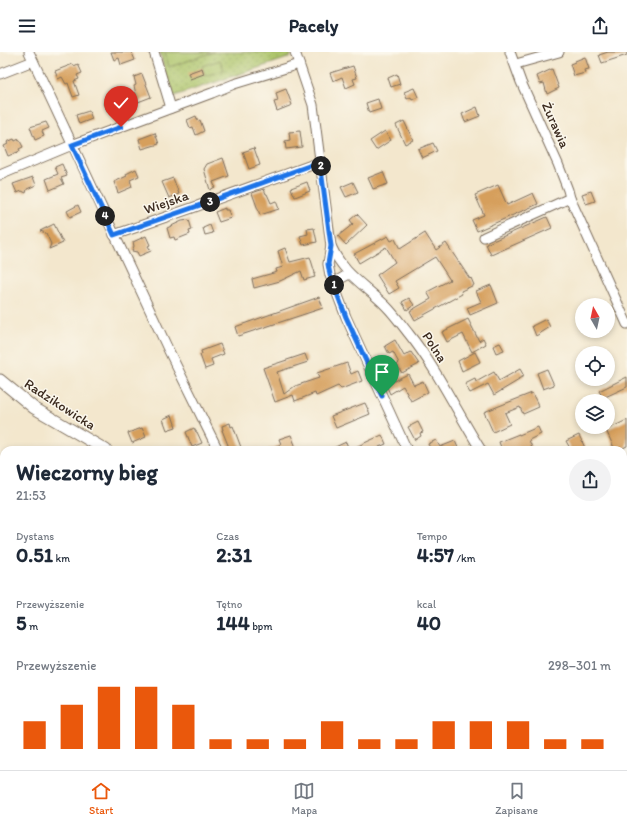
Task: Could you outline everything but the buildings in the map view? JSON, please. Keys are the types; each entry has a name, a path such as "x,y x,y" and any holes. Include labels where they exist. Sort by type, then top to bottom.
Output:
{"street":[{"path":"154,52 171,108"},
{"path":"295,52 313,105 331,246 328,264 330,275 346,317 405,446"},
{"name":"Żurawia","path":"510,52 516,64 521,82 560,171 570,198 627,324"},
{"path":"516,64 559,52"},
{"path":"0,74 31,56 168,349 216,446"},
{"path":"0,175 72,145 234,84 299,64"},
{"name":"Wiejska","path":"114,235 320,162"},
{"path":"484,237 570,198"},
{"name":"Polna","path":"331,246 349,274 386,306 410,336 446,391 478,446"},
{"path":"333,283 349,274"},
{"name":"Radzikowicka","path":"0,380 34,408 99,446"}],"green space":[{"path":"160,52 290,52 291,57 171,97"},
{"path":"165,52 214,52 169,67"},
{"path":"220,60 224,70 205,76 202,66"}],"route":[{"path":"121,127 72,145 114,235 320,162 331,246 328,264 330,275 346,317 382,396"}]}
